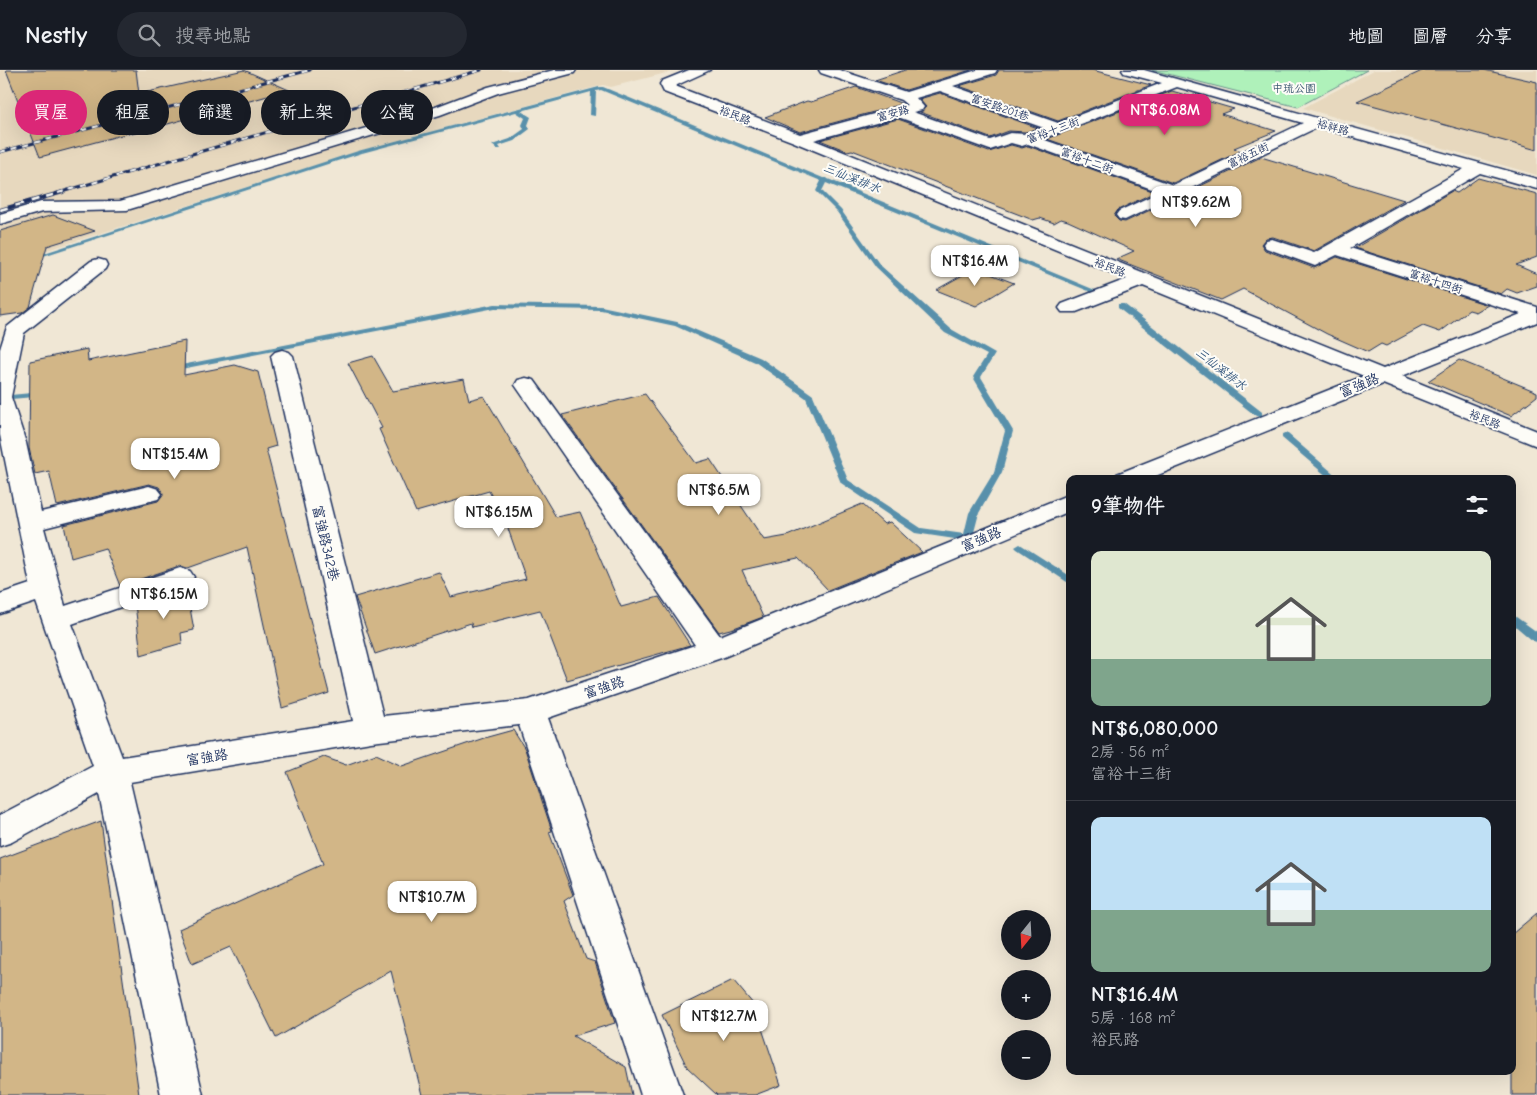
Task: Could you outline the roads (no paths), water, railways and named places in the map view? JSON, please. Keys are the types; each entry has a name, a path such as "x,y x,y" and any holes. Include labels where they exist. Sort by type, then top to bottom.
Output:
{"street":[{"path":"0,220 41,208 121,206 435,112 493,90 570,70"},
{"name":"裕民路","path":"704,70 667,84 669,89 799,139 1141,280 1537,439"},
{"path":"826,70 906,97"},
{"name":"富安路","path":"906,97 990,70"},
{"name":"裕祥路","path":"1129,70 1537,184"},
{"name":"富裕十三街","path":"986,156 1028,138 1176,83"},
{"name":"富安路201巷","path":"940,86 1059,128"},
{"name":"富安路","path":"799,139 917,106 906,97"},
{"path":"898,112 990,145 1010,138 1028,138"},
{"name":"富裕五街","path":"1125,215 1317,122"},
{"name":"富裕十二街","path":"1028,138 1173,191"},
{"path":"1272,244 1315,260 1479,167"},
{"name":"富裕十四街","path":"1336,249 1537,314"},
{"path":"98,265 14,331 0,396 7,445 30,523 46,589 111,772 182,1095"},
{"path":"1069,308 1141,280"},
{"name":"富強路","path":"1136,475 1537,314"},
{"name":"富強路342巷","path":"282,356 371,730"},
{"path":"526,385 714,650"},
{"path":"30,523 149,494"},
{"name":"富強路","path":"0,832 111,772 371,730 530,712 714,650 1066,504"},
{"path":"56,619 180,577"},
{"path":"0,604 46,589"},
{"path":"530,712 662,1095"}],"waterway":[{"path":"32,258 360,152 601,88 824,180"},
{"path":"593,115 594,90"},
{"path":"499,148 495,145 512,140 527,129 525,125 528,117 517,111"},
{"name":"三仙溪排水","path":"824,180 1093,291"},
{"path":"824,180 819,191 839,211 878,266 948,331 991,354 977,377 1009,431 998,472 974,513 968,538"},
{"path":"171,369 495,306 601,308 677,324 758,360 810,397 844,481 918,531 968,538"},
{"name":"三仙溪排水","path":"1121,306 1259,414"},
{"path":"0,398 42,394"},
{"name":"三仙溪排水","path":"1285,436 1331,475"},
{"path":"1020,547 1066,578"},
{"name":"三仙溪排水","path":"1516,620 1537,638"}],"railway":[{"path":"0,152 310,70"},
{"path":"58,193 481,70"},
{"path":"0,210 63,192"}],"park label":[{"name":"中琉公園","path":"1294,88"}]}
